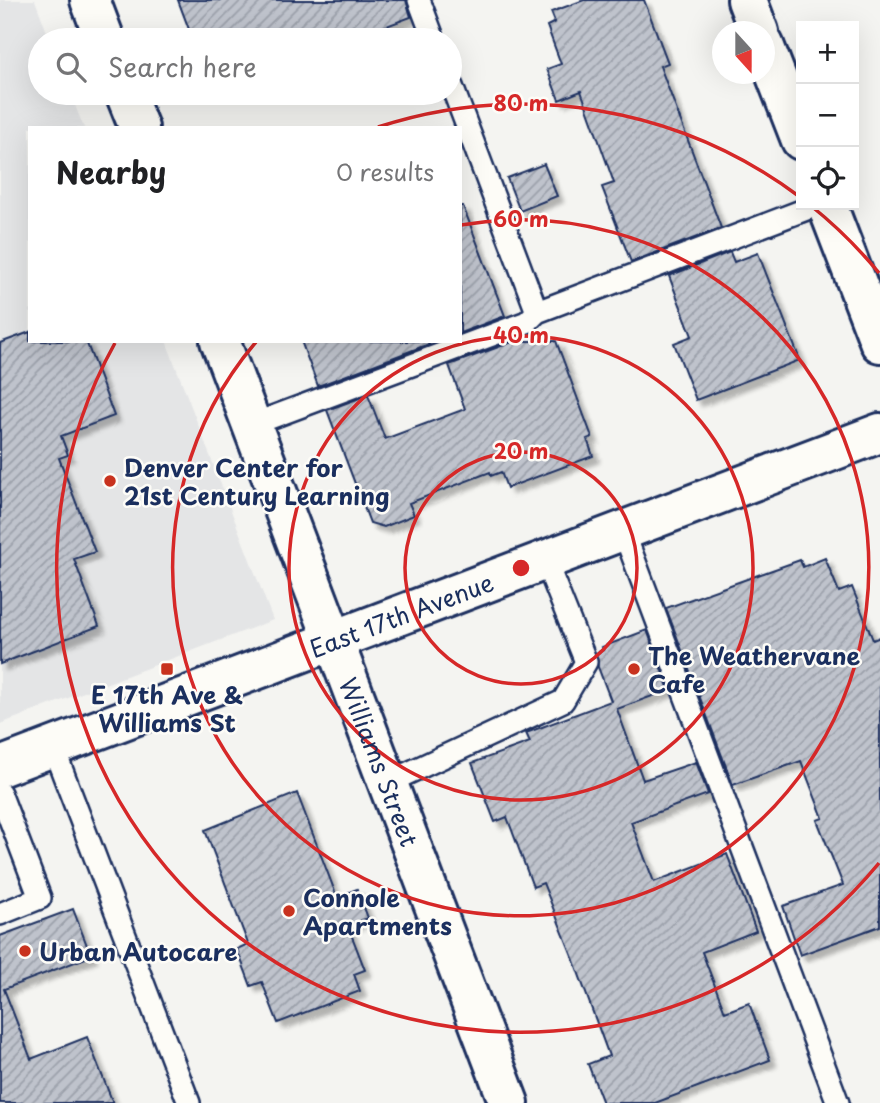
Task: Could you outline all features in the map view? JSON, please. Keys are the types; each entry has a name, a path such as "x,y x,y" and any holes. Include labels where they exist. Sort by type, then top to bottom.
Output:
{"street":[{"path":"90,0 100,28"},
{"path":"747,0 755,21"},
{"path":"775,71 796,127"},
{"path":"130,105 138,126"},
{"path":"829,210 880,343"},
{"name":"Williams Street","path":"221,343 331,641 389,782 509,1103"},
{"name":"East 17th Avenue","path":"0,767 880,433"}],"lane":[{"path":"419,0 430,28"},
{"path":"459,105 537,312"},
{"path":"251,425 527,322 537,312 804,210"},
{"path":"624,530 838,1103"},
{"path":"389,782 563,701 586,662 546,562"},
{"path":"53,747 189,1103"},
{"path":"0,793 40,898 0,914"}],"shaded area":[{"name":"Denver Center for 21st Century Learning","path":"0,0 35,0 46,28 28,28 28,105 75,105 83,126 28,126 28,343 167,343 273,620 0,724"}],"building":[{"path":"178,0 406,0 411,17 381,28 188,28"},
{"path":"584,0 644,0 668,63 660,66 721,228 631,262 602,187 614,183 581,91 559,100 547,69 561,64 547,26 555,22 551,12"},
{"path":"544,164 557,196 520,211 507,178"},
{"path":"462,206 463,206 505,316 462,332"},
{"path":"730,252 734,262 758,253 800,360 696,400 674,343 692,336 669,276"},
{"name":"Denver Center for 21st Century Learning","path":"28,333 28,343 87,343 114,416 61,436 68,455 59,458 95,552 74,559 99,626 0,664 0,343"},
{"path":"515,341 556,341 592,437 587,439 593,456 507,488 501,472 491,476 490,472 409,503 414,515 384,527 370,523 327,410 368,395 385,439 465,409 449,365"},
{"path":"302,343 429,343 429,344 318,386"},
{"path":"825,558 839,592 852,587 873,640 880,637 880,926 800,955 783,906 843,885 817,820 823,818 801,761 733,785 666,608 800,560 803,567"},
{"path":"647,630 669,690 617,709 643,780 696,762 708,794 631,822 654,882 727,854 756,931 702,952 725,1012 749,1003 770,1060 655,1103 603,1103 588,1064 609,1056 573,958 543,883 533,887 507,817 495,822 472,763 530,742 526,733 611,701 598,667 596,653 603,650 602,647"},
{"name":"Connole Apartments","path":"297,793 337,897 357,889 368,918 348,926 365,970 354,974 360,991 278,1023 262,982 251,986 237,949 248,944 205,830"},
{"path":"73,909 91,956 4,989 31,1059 87,1037 113,1103 0,1103 0,936"}],"place":[{"name":"Denver Center for 21st Century Learning","path":"110,481"},
{"name":"E 17th Ave & Williams St","path":"167,669"},
{"name":"The Weathervane Cafe","path":"634,669"},
{"name":"Connole Apartments","path":"289,911"},
{"name":"Urban Autocare","path":"25,951"}]}
